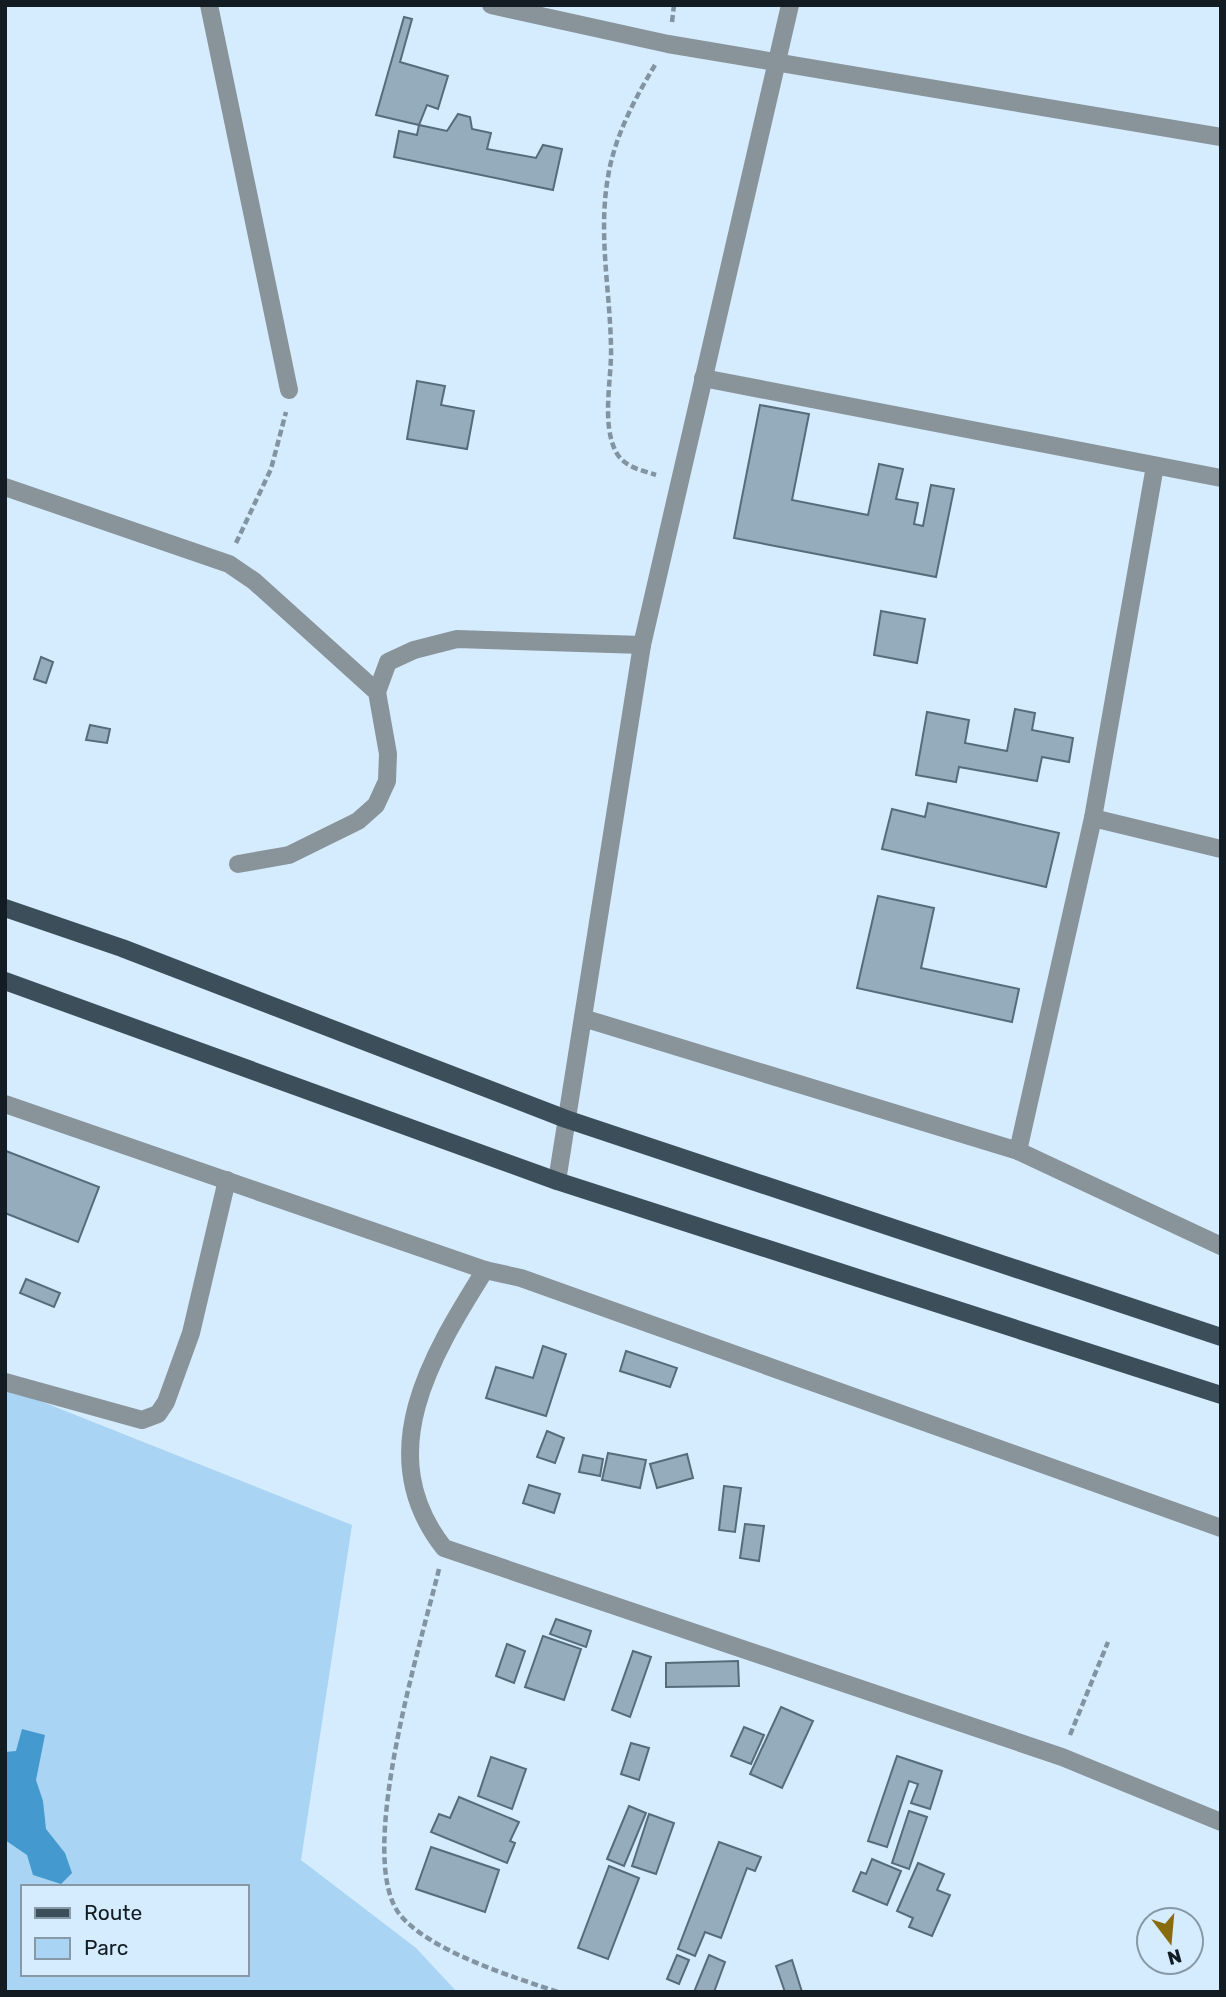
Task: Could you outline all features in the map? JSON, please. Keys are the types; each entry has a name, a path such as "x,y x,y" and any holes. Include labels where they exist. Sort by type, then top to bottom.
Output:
{"main road":[{"path":"5,908 122,948 566,1119 1221,1337"},
{"path":"5,981 557,1181 1221,1395"}],"street":[{"path":"209,5 289,390"},
{"path":"491,5 668,44 1221,137"},
{"path":"557,1181 642,645 790,5"},
{"path":"703,379 1221,478"},
{"path":"1018,1151 1093,818 1155,466"},
{"path":"5,487 229,564 254,581 377,692"},
{"path":"238,864 289,855 358,821 376,805 387,781 388,754 377,692 388,662 414,650 457,639 642,645"},
{"path":"1093,818 1221,849"},
{"path":"583,1018 1018,1151 1221,1246"},
{"path":"5,1104 485,1270 522,1278 1221,1528"},
{"path":"5,1382 142,1420 158,1414 166,1402 191,1333 227,1180"},
{"path":"485,1270 453,1322 426,1377 411,1420 409,1455 415,1496 428,1527 444,1548 1062,1757 1221,1822"}],"path":[{"path":"674,5 668,44 645,81 621,133 608,175 603,220 611,343 611,438 617,454 631,467 678,482"},
{"path":"229,564 271,469 284,428 289,390"},
{"path":"444,1548 401,1721 383,1833 386,1885 401,1915 430,1939 502,1973 558,1992"},
{"path":"1062,1757 1108,1642"}],"green space":[{"path":"5,1387 352,1525 301,1860 416,1948 457,1992 5,1992"}],"water":[{"path":"22,1729 45,1735 36,1780 43,1801 46,1829 65,1853 72,1873 61,1884 33,1875 27,1855 5,1840 5,1752 16,1751"}],"building":[{"path":"404,17 412,19 400,62 448,76 438,109 427,105 419,125 376,115"},
{"path":"458,114 470,117 472,129 491,133 487,149 536,158 543,145 562,149 553,190 394,157 399,131 417,135 419,125 447,131"},
{"path":"417,381 445,386 441,405 474,411 467,449 407,439"},
{"path":"760,405 809,414 792,500 868,515 879,464 903,469 896,499 918,503 914,524 923,526 931,485 954,489 936,577 734,538"},
{"path":"881,611 925,619 917,663 874,655"},
{"path":"41,657 53,662 46,683 34,679"},
{"path":"1015,709 1035,713 1032,730 1073,738 1069,762 1042,757 1037,781 959,767 956,782 916,775 927,712 969,720 965,743 1007,751"},
{"path":"90,725 110,729 107,743 86,740"},
{"path":"928,803 1059,833 1046,887 882,849 892,809 925,817"},
{"path":"878,896 934,908 921,968 1019,989 1012,1022 857,988"},
{"path":"6,1151 99,1187 78,1242 5,1213"},
{"path":"26,1279 60,1293 54,1307 20,1293"},
{"path":"543,1346 566,1354 546,1416 486,1398 496,1367 533,1378"},
{"path":"626,1351 677,1368 670,1387 620,1371"},
{"path":"547,1431 564,1438 555,1463 537,1457"},
{"path":"608,1453 646,1460 640,1488 602,1480"},
{"path":"687,1454 693,1478 657,1488 650,1464"},
{"path":"583,1455 603,1459 600,1476 579,1472"},
{"path":"529,1485 560,1494 554,1513 523,1503"},
{"path":"724,1486 741,1488 735,1532 719,1530"},
{"path":"745,1524 764,1526 759,1561 740,1558"},
{"path":"556,1619 591,1631 586,1647 550,1634"},
{"path":"543,1636 581,1649 564,1700 525,1687"},
{"path":"507,1644 525,1651 514,1683 496,1676"},
{"path":"633,1651 651,1657 630,1717 612,1710"},
{"path":"738,1661 739,1686 666,1687 666,1663"},
{"path":"781,1707 813,1721 782,1788 750,1774"},
{"path":"744,1727 764,1735 751,1764 731,1756"},
{"path":"631,1743 649,1748 639,1780 621,1774"},
{"path":"897,1756 942,1771 930,1809 911,1803 918,1784 909,1781 887,1847 868,1841"},
{"path":"491,1757 526,1769 512,1809 478,1796"},
{"path":"459,1797 519,1822 510,1841 515,1843 507,1863 431,1832 439,1814 450,1818"},
{"path":"629,1806 646,1813 624,1866 607,1859"},
{"path":"909,1811 927,1817 909,1869 892,1863"},
{"path":"649,1814 674,1823 656,1874 632,1866"},
{"path":"719,1842 761,1857 755,1871 747,1868 721,1938 705,1932 695,1956 678,1949"},
{"path":"431,1847 499,1870 485,1912 416,1889"},
{"path":"872,1859 901,1871 887,1905 853,1891 861,1872 866,1874"},
{"path":"918,1863 944,1874 937,1890 950,1895 932,1936 909,1927 913,1918 897,1911"},
{"path":"609,1866 639,1878 608,1959 578,1948"},
{"path":"677,1955 689,1960 679,1984 667,1979"},
{"path":"709,1955 725,1962 714,1992 694,1992"},
{"path":"792,1960 802,1992 785,1992 776,1966"}]}
